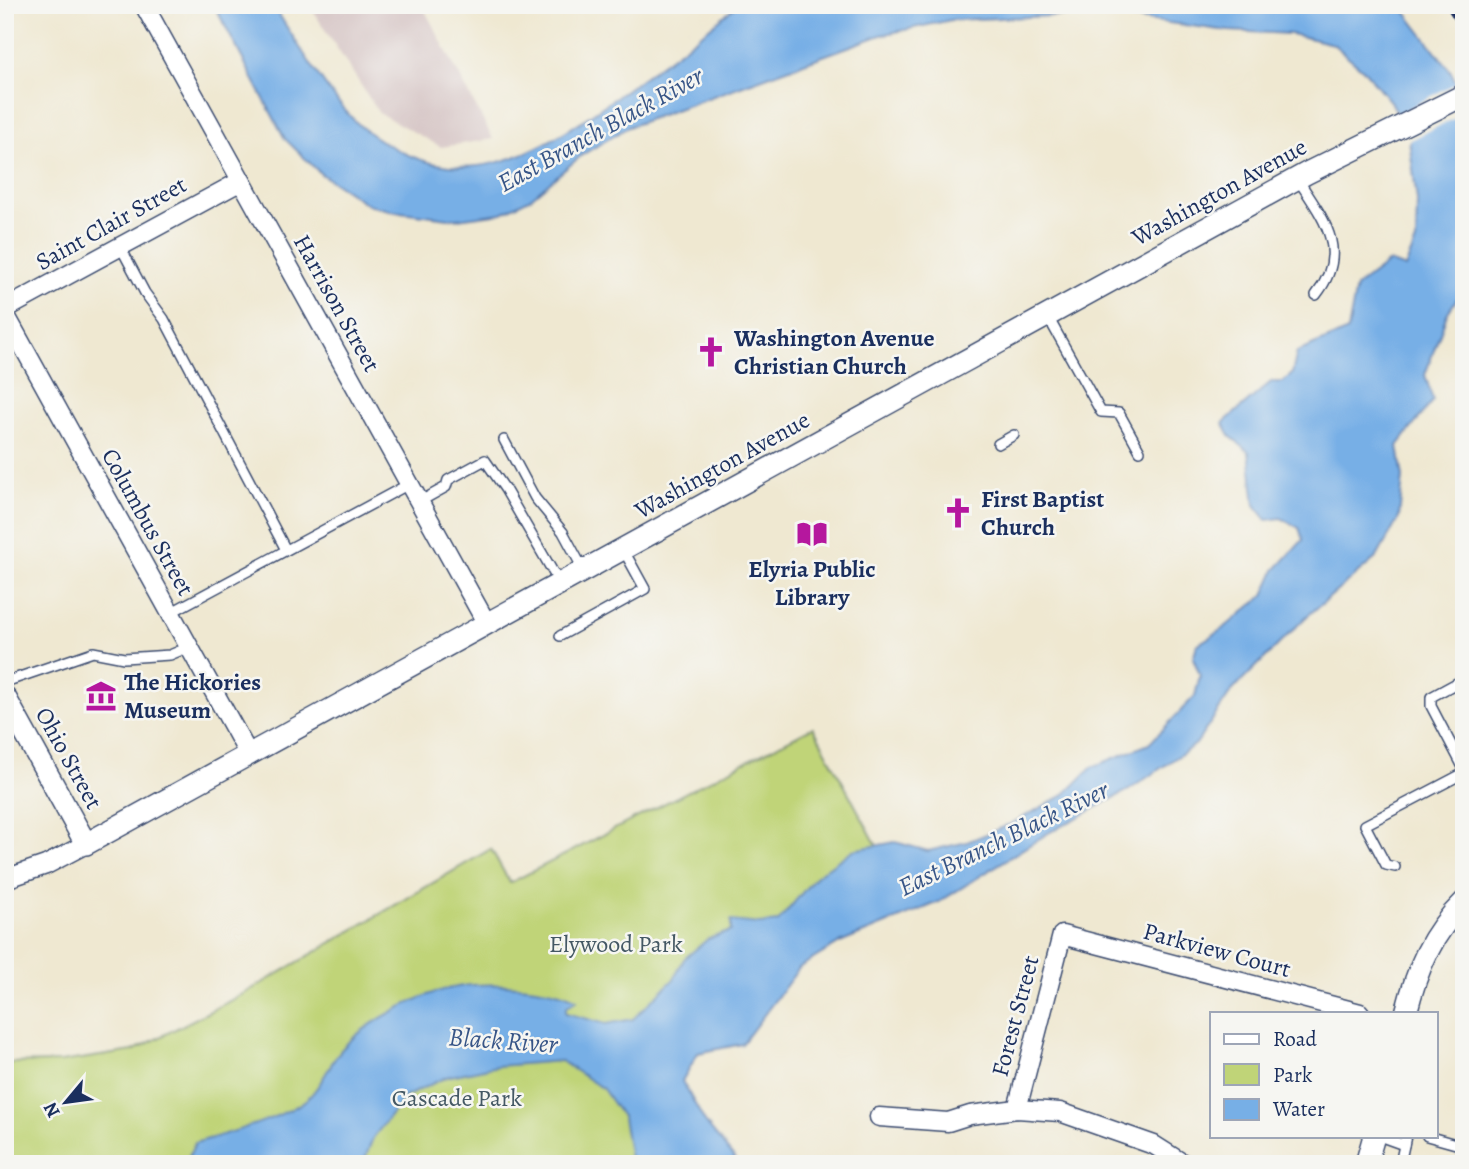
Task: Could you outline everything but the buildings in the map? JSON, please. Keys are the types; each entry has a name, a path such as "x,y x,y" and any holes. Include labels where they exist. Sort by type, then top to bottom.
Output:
{"street":[{"name":"Harrison Street","path":"144,5 487,624"},
{"name":"Washington Avenue","path":"5,879 46,865 86,844 1297,178 1463,95"},
{"name":"Saint Clair Street","path":"5,311 241,181"},
{"name":"Columbus Street","path":"5,311 249,755"},
{"name":"Ohio Street","path":"5,697 86,844"},
{"path":"1406,1012 1425,951 1446,919 1464,902"},
{"name":"Parkview Court","path":"1062,934 1356,1012"},
{"name":"Forest Street","path":"1017,1109 1062,934"},
{"path":"879,1116 948,1122 970,1115 1017,1109 1060,1112 1111,1127 1154,1145 1184,1164"},
{"path":"1366,1164 1375,1138"}],"lane":[{"path":"1297,178 1324,220 1332,242 1332,270 1316,295"},
{"path":"121,246 145,293 164,319 286,550"},
{"path":"1047,315 1101,412 1119,413 1140,451"},
{"path":"998,444 1014,435"},
{"path":"504,440 535,498 563,532 583,571"},
{"path":"419,502 446,487 448,480 485,460 560,584"},
{"path":"170,613 409,484"},
{"path":"559,636 645,589 623,549"},
{"path":"5,682 93,652 124,658 170,655 189,647"},
{"path":"1395,867 1386,865 1365,825 1464,771 1431,706 1431,696 1464,679"},
{"path":"1434,1138 1463,1146 1459,1164"},
{"path":"1399,1164 1405,1140"}],"shaded area":[{"path":"309,5 422,5 493,139 441,147 379,113"}],"green space":[{"name":"Elywood Park","path":"813,727 899,887 634,1062 686,1164 5,1164 5,1063 61,1062 133,1051 245,993 491,849 510,883"}],"water":[{"path":"214,5 273,5 328,89 364,129 400,151 434,163 466,167 496,163 557,137 664,62 737,5 1400,5 1450,70 1464,98 1464,288 1447,314 1425,375 1433,400 1398,446 1403,477 1399,518 1377,557 1305,618 1231,692 1196,744 1129,790 1050,832 939,902 840,943 800,967 742,1044 698,1053 682,1081 705,1122 739,1164 631,1164 623,1118 603,1089 561,1061 498,1066 446,1077 405,1097 373,1138 363,1164 185,1164 195,1143 270,1119 308,1098 351,1040 364,1029 411,1002 457,987 518,986 552,991 577,1000 566,1007 566,1013 606,1024 633,1019 674,979 684,959 708,939 731,931 731,921 760,924 778,922 816,876 853,850 895,842 928,851 967,842 1011,824 1064,795 1092,767 1149,744 1195,696 1200,675 1193,658 1197,645 1224,628 1264,595 1275,570 1303,540 1299,528 1281,518 1267,520 1255,505 1249,452 1230,436 1223,423 1271,382 1283,382 1292,374 1297,352 1348,331 1356,287 1389,262 1405,268 1416,241 1417,201 1409,139 1393,105 1366,72 1333,44 1291,34 1228,31 1102,14 951,20 881,35 628,127 582,155 531,198 502,213 457,219 392,211 367,204 321,174 285,139"}],"pier":[{"path":"1456,83 1464,98 1464,114 1406,142 1394,116"}],"railway":[{"path":"1447,5 1464,31"}],"place":[{"name":"Washington Avenue Christian Church","path":"711,352"},
{"name":"First Baptist Church","path":"958,513"},
{"name":"Elyria Public Library","path":"812,534"},
{"name":"The Hickories Museum","path":"101,696"}],"water label":[{"name":"East Branch Black River","path":"600,129"},
{"name":"East Branch Black River","path":"1003,838"},
{"name":"Black River","path":"503,1040"}],"park label":[{"name":"Cascade Park","path":"457,1098"}]}
